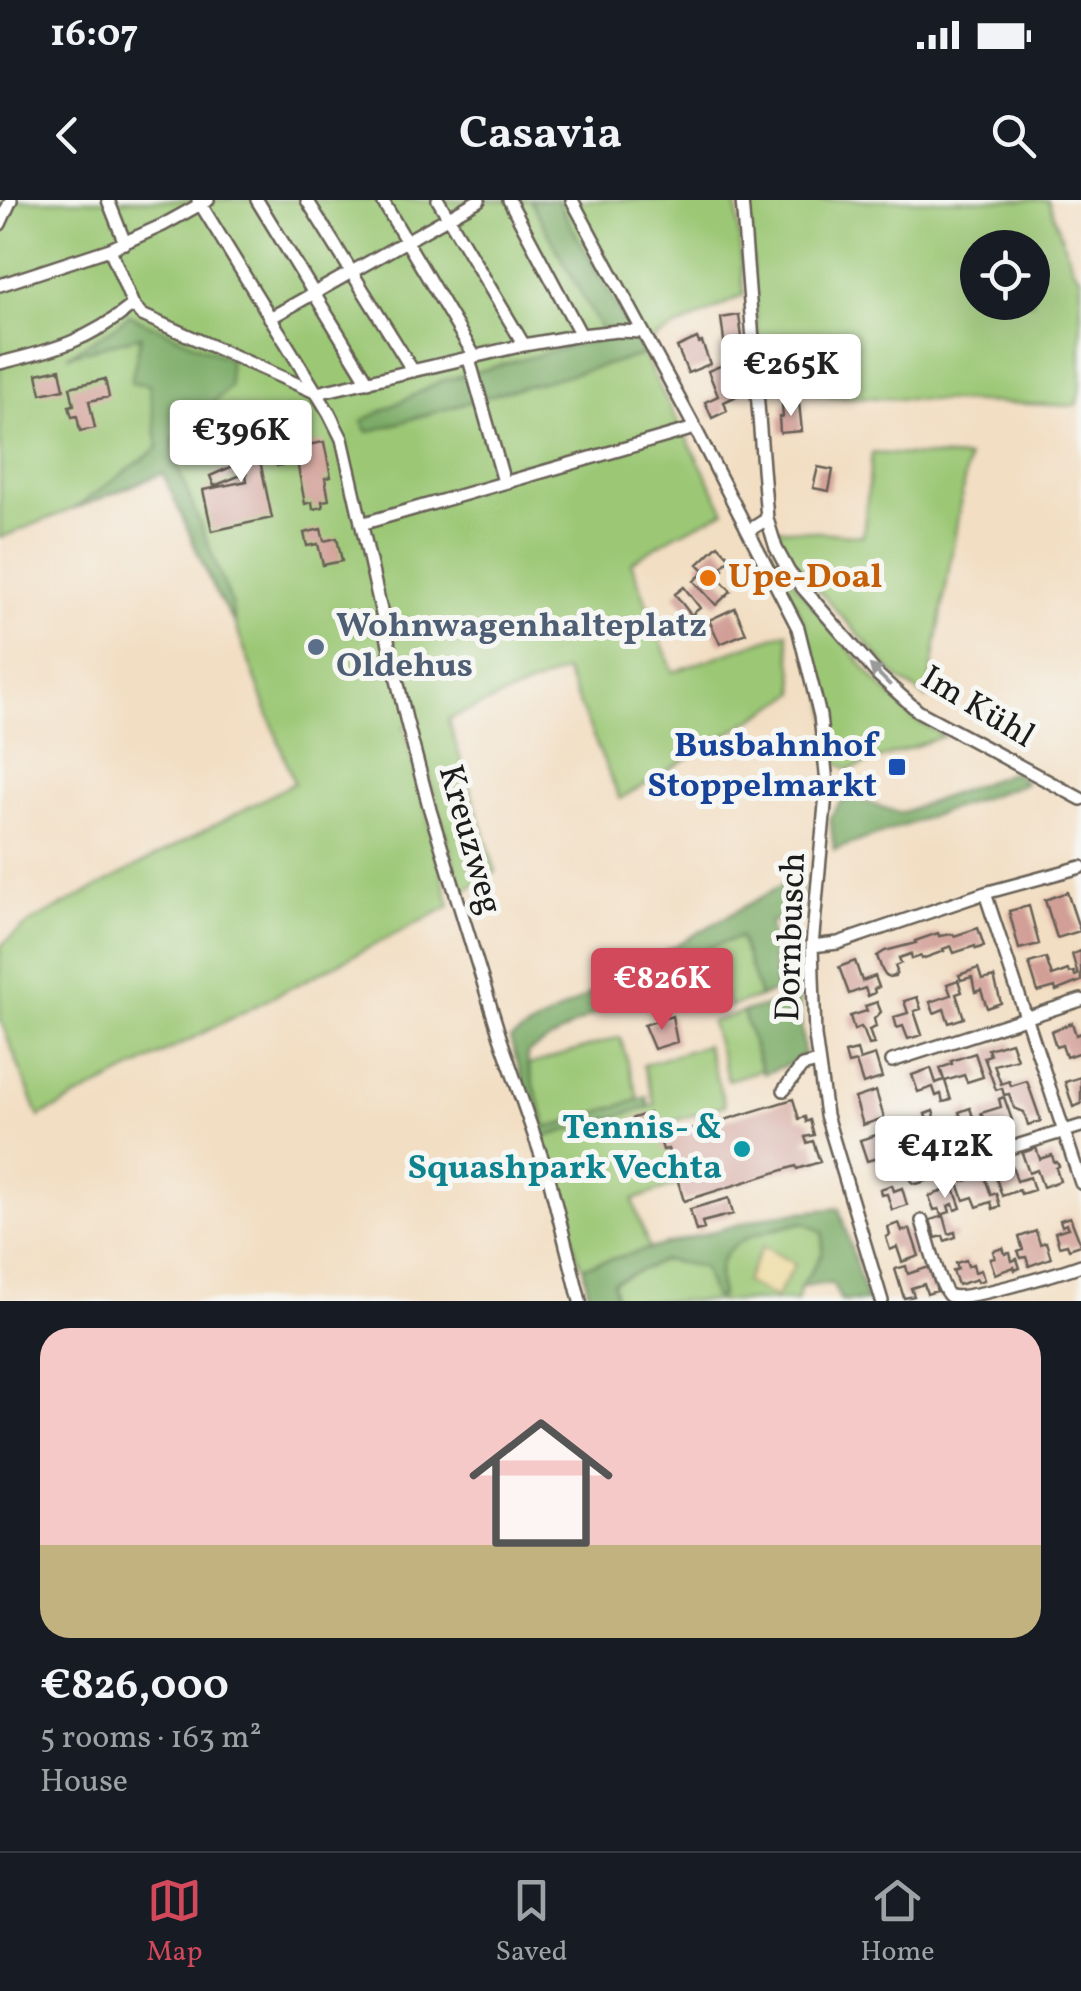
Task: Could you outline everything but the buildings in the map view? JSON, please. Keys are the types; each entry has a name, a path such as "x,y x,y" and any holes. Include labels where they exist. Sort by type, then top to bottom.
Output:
{"street":[{"path":"0,224 11,200"},
{"path":"108,200 126,242"},
{"path":"257,200 368,382"},
{"path":"307,200 413,371"},
{"path":"382,200 472,358 504,482"},
{"path":"438,200 524,345"},
{"path":"270,318 479,200"},
{"path":"509,200 581,334"},
{"name":"Dornbusch","path":"572,200 798,628 820,716 826,763 812,946 818,1062 826,1115 882,1301"},
{"name":"Im Kühl","path":"742,200 767,520 789,572 878,674 918,710 1081,800"},
{"path":"0,285 110,249 202,201"},
{"name":"Kreuzweg","path":"202,201 342,440 430,810 500,1037 549,1178 580,1301"},
{"path":"110,249 133,305 142,315 317,393 581,334 643,332"},
{"path":"0,363 58,349 109,324 133,305"},
{"path":"361,524 695,428"},
{"path":"748,531 767,520"},
{"path":"772,575 789,572"},
{"path":"812,946 838,943 985,893 1081,866"},
{"path":"985,893 1081,1183"},
{"path":"892,1061 1081,1000"},
{"path":"784,1090 802,1066 818,1062"},
{"path":"916,1178 1081,1126"},
{"path":"922,1222 944,1288 951,1297 985,1298 1081,1266"}],"green space":[{"path":"0,200 736,200 744,295 655,338 643,355 725,511 631,562 673,672 787,632 796,693 620,799 565,671 448,719 496,872 462,892 413,720 404,726 450,906 39,1117 0,1019 0,946 31,922 294,783 235,624 215,592 163,473 0,538"},
{"path":"530,200 557,200 643,355 368,432 362,421 442,381 605,337"},
{"path":"747,200 1048,200 1073,268 1081,277 1081,384 1076,406 829,396 793,388 762,391"},
{"path":"129,315 229,359 230,387 173,441 176,463 231,602 235,624 215,592 163,473 72,510 158,448 149,385 131,382 141,336 67,356"},
{"path":"872,453 968,458 927,698 898,678 792,561 775,528 863,536"},
{"path":"789,577 877,682 915,720 944,736 848,770 833,760 818,667 784,580"},
{"path":"1013,772 1026,783 834,850 830,817 840,803 853,798 900,813"},
{"path":"802,874 800,921 770,921 776,991 760,997 740,937 709,947 527,1053 547,1128 647,1097 649,1107 541,1138 510,1039"},
{"path":"741,937 760,997 729,1007 721,985 700,991 690,958"},
{"path":"799,997 804,1055 763,1074 743,1012"},
{"path":"743,1012 761,1070 728,1080 711,1022"},
{"path":"620,1037 639,1100 547,1128 528,1065"},
{"path":"706,1045 725,1105 662,1125 679,1184 633,1200 649,1249 583,1267 541,1138 655,1105 643,1065"},
{"path":"839,1208 867,1301 841,1301 833,1284 800,1288 822,1254 823,1233 804,1222 752,1236 729,1250 719,1273 720,1297 713,1296 703,1267 664,1260 613,1282 616,1301 590,1301 583,1267 773,1215"},
{"path":"804,1222 823,1233 822,1255 800,1288 798,1301 616,1301 613,1282 664,1260 703,1267 721,1293 721,1262 732,1246"}],"sand":[{"path":"763,1246 795,1264 776,1298 745,1282"}],"place":[{"name":"Upe-Doal","path":"708,578"},
{"name":"Wohnwagenhalteplatz Oldehus","path":"316,647"},
{"name":"Busbahnhof Stoppelmarkt","path":"897,767"},
{"name":"Tennis- & Squashpark Vechta","path":"742,1149"}]}
